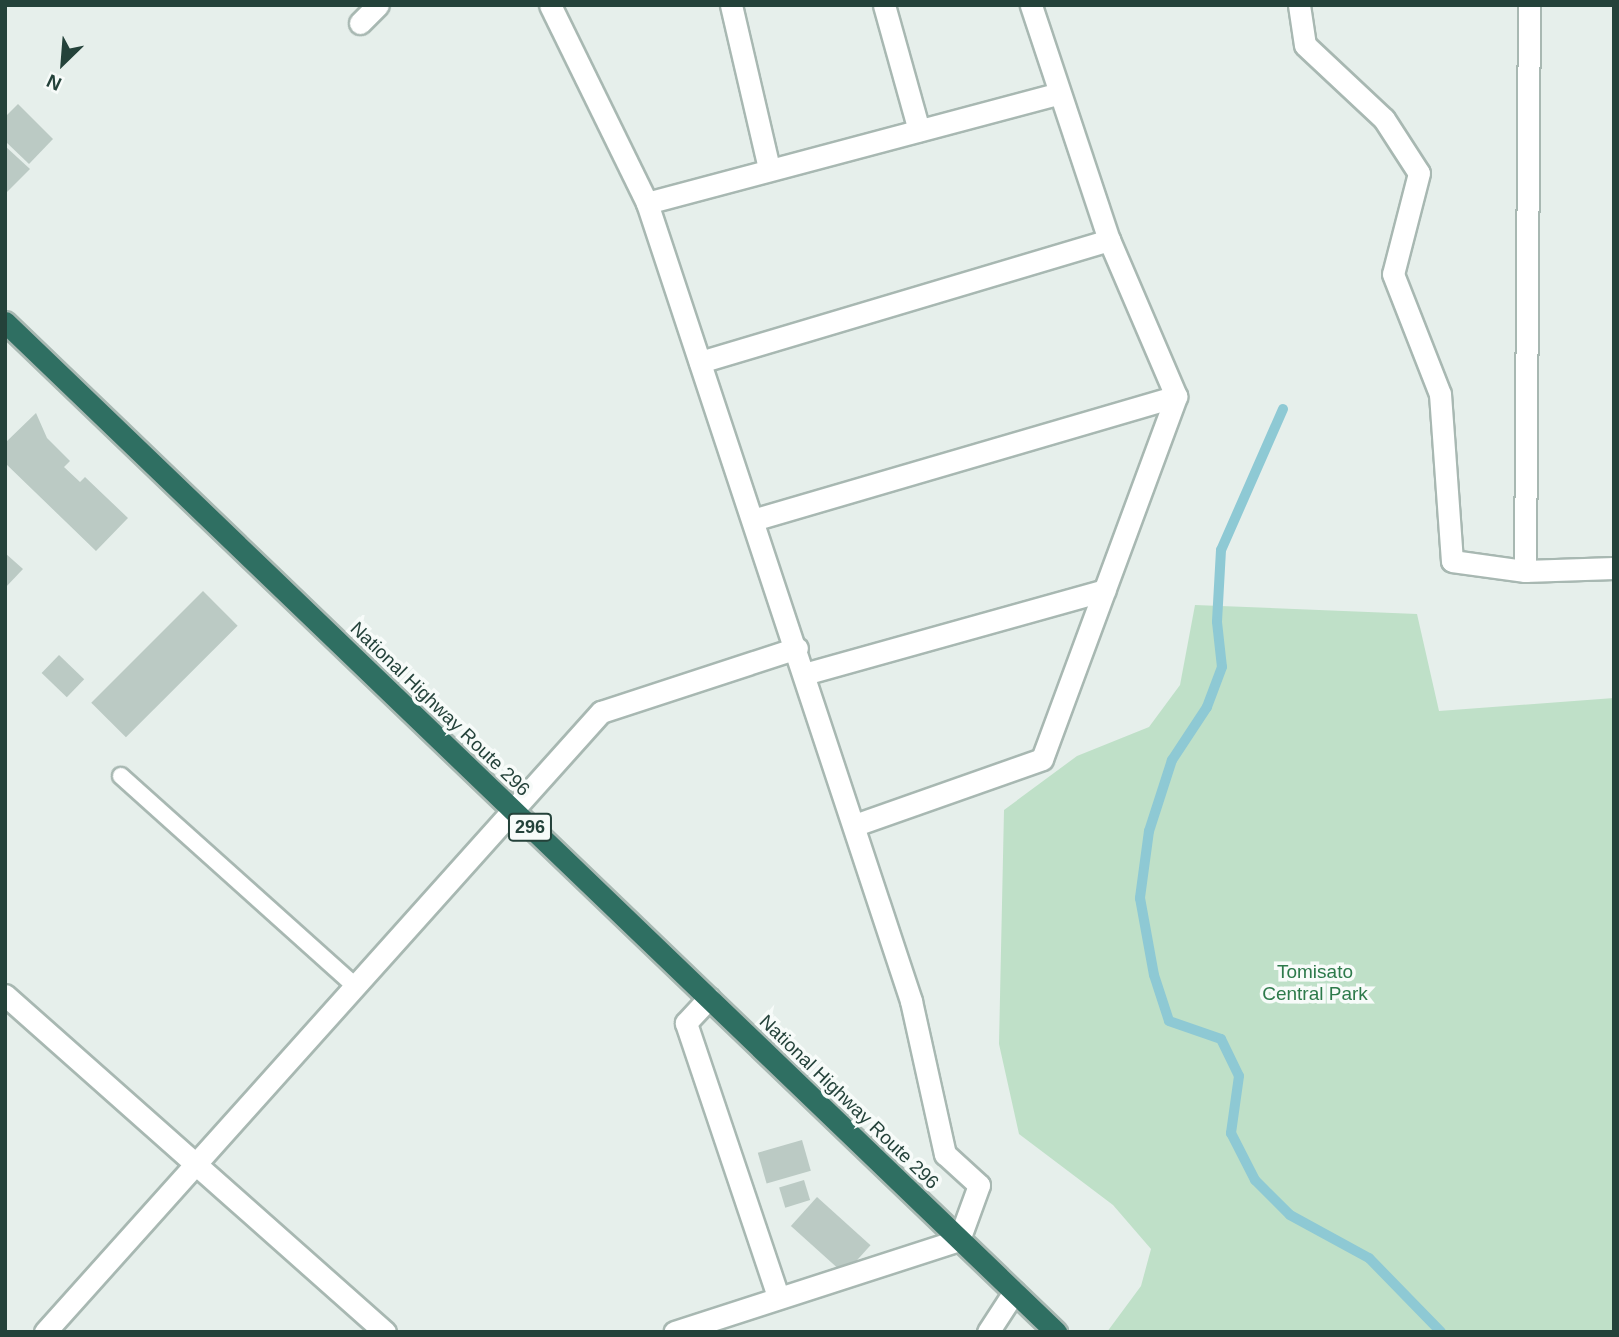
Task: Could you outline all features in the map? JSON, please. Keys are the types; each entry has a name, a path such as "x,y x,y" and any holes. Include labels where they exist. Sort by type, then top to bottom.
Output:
{"highway":[{"name":"National Highway Route 296","path":"5,322 1056,1332"}],"street":[{"path":"360,23 378,5"},
{"path":"550,5 647,203 797,648 911,1001 945,1154 979,1185 959,1240 674,1332"},
{"path":"732,5 769,168"},
{"path":"884,5 919,130"},
{"path":"855,825 1042,759 1176,396 1109,240 1031,5"},
{"path":"1299,5 1305,46 1384,119 1419,173 1394,274 1440,394 1452,561 1525,571 1614,568"},
{"path":"1525,571 1529,5"},
{"path":"647,203 769,168 1059,93"},
{"path":"700,362 1109,240"},
{"path":"753,520 1176,396"},
{"path":"804,674 1104,590"},
{"path":"45,1332 601,712 797,648"},
{"path":"5,995 385,1332"},
{"path":"709,998 686,1023 778,1297"},
{"path":"988,1332 1014,1292"}],"lane":[{"path":"121,776 355,986"}],"green space":[{"name":"Tomisato Central Park","path":"1195,605 1417,614 1439,711 1614,698 1614,1332 1107,1332 1141,1286 1151,1249 1113,1205 1019,1134 999,1044 1004,810 1077,756 1149,727 1180,685"}],"building":[{"path":"18,104 53,139 29,164 5,141 5,117"},
{"path":"5,146 30,169 5,194"},
{"path":"36,413 47,438 70,461 64,467 80,482 85,477 128,518 96,551 5,463 5,443"},
{"path":"5,553 23,569 5,588"},
{"path":"203,591 238,626 126,737 91,703"},
{"path":"59,655 84,679 67,697 42,673"},
{"path":"802,1140 811,1171 767,1183 758,1153"},
{"path":"804,1180 810,1200 785,1208 779,1188"},
{"path":"817,1197 871,1245 844,1274 791,1226"}],"waterway":[{"path":"1283,409 1221,550 1217,622 1222,667 1207,707 1172,760 1149,831 1140,898 1154,975 1169,1021 1221,1039 1239,1076 1231,1133 1255,1180 1290,1215 1369,1258 1441,1332"}]}
